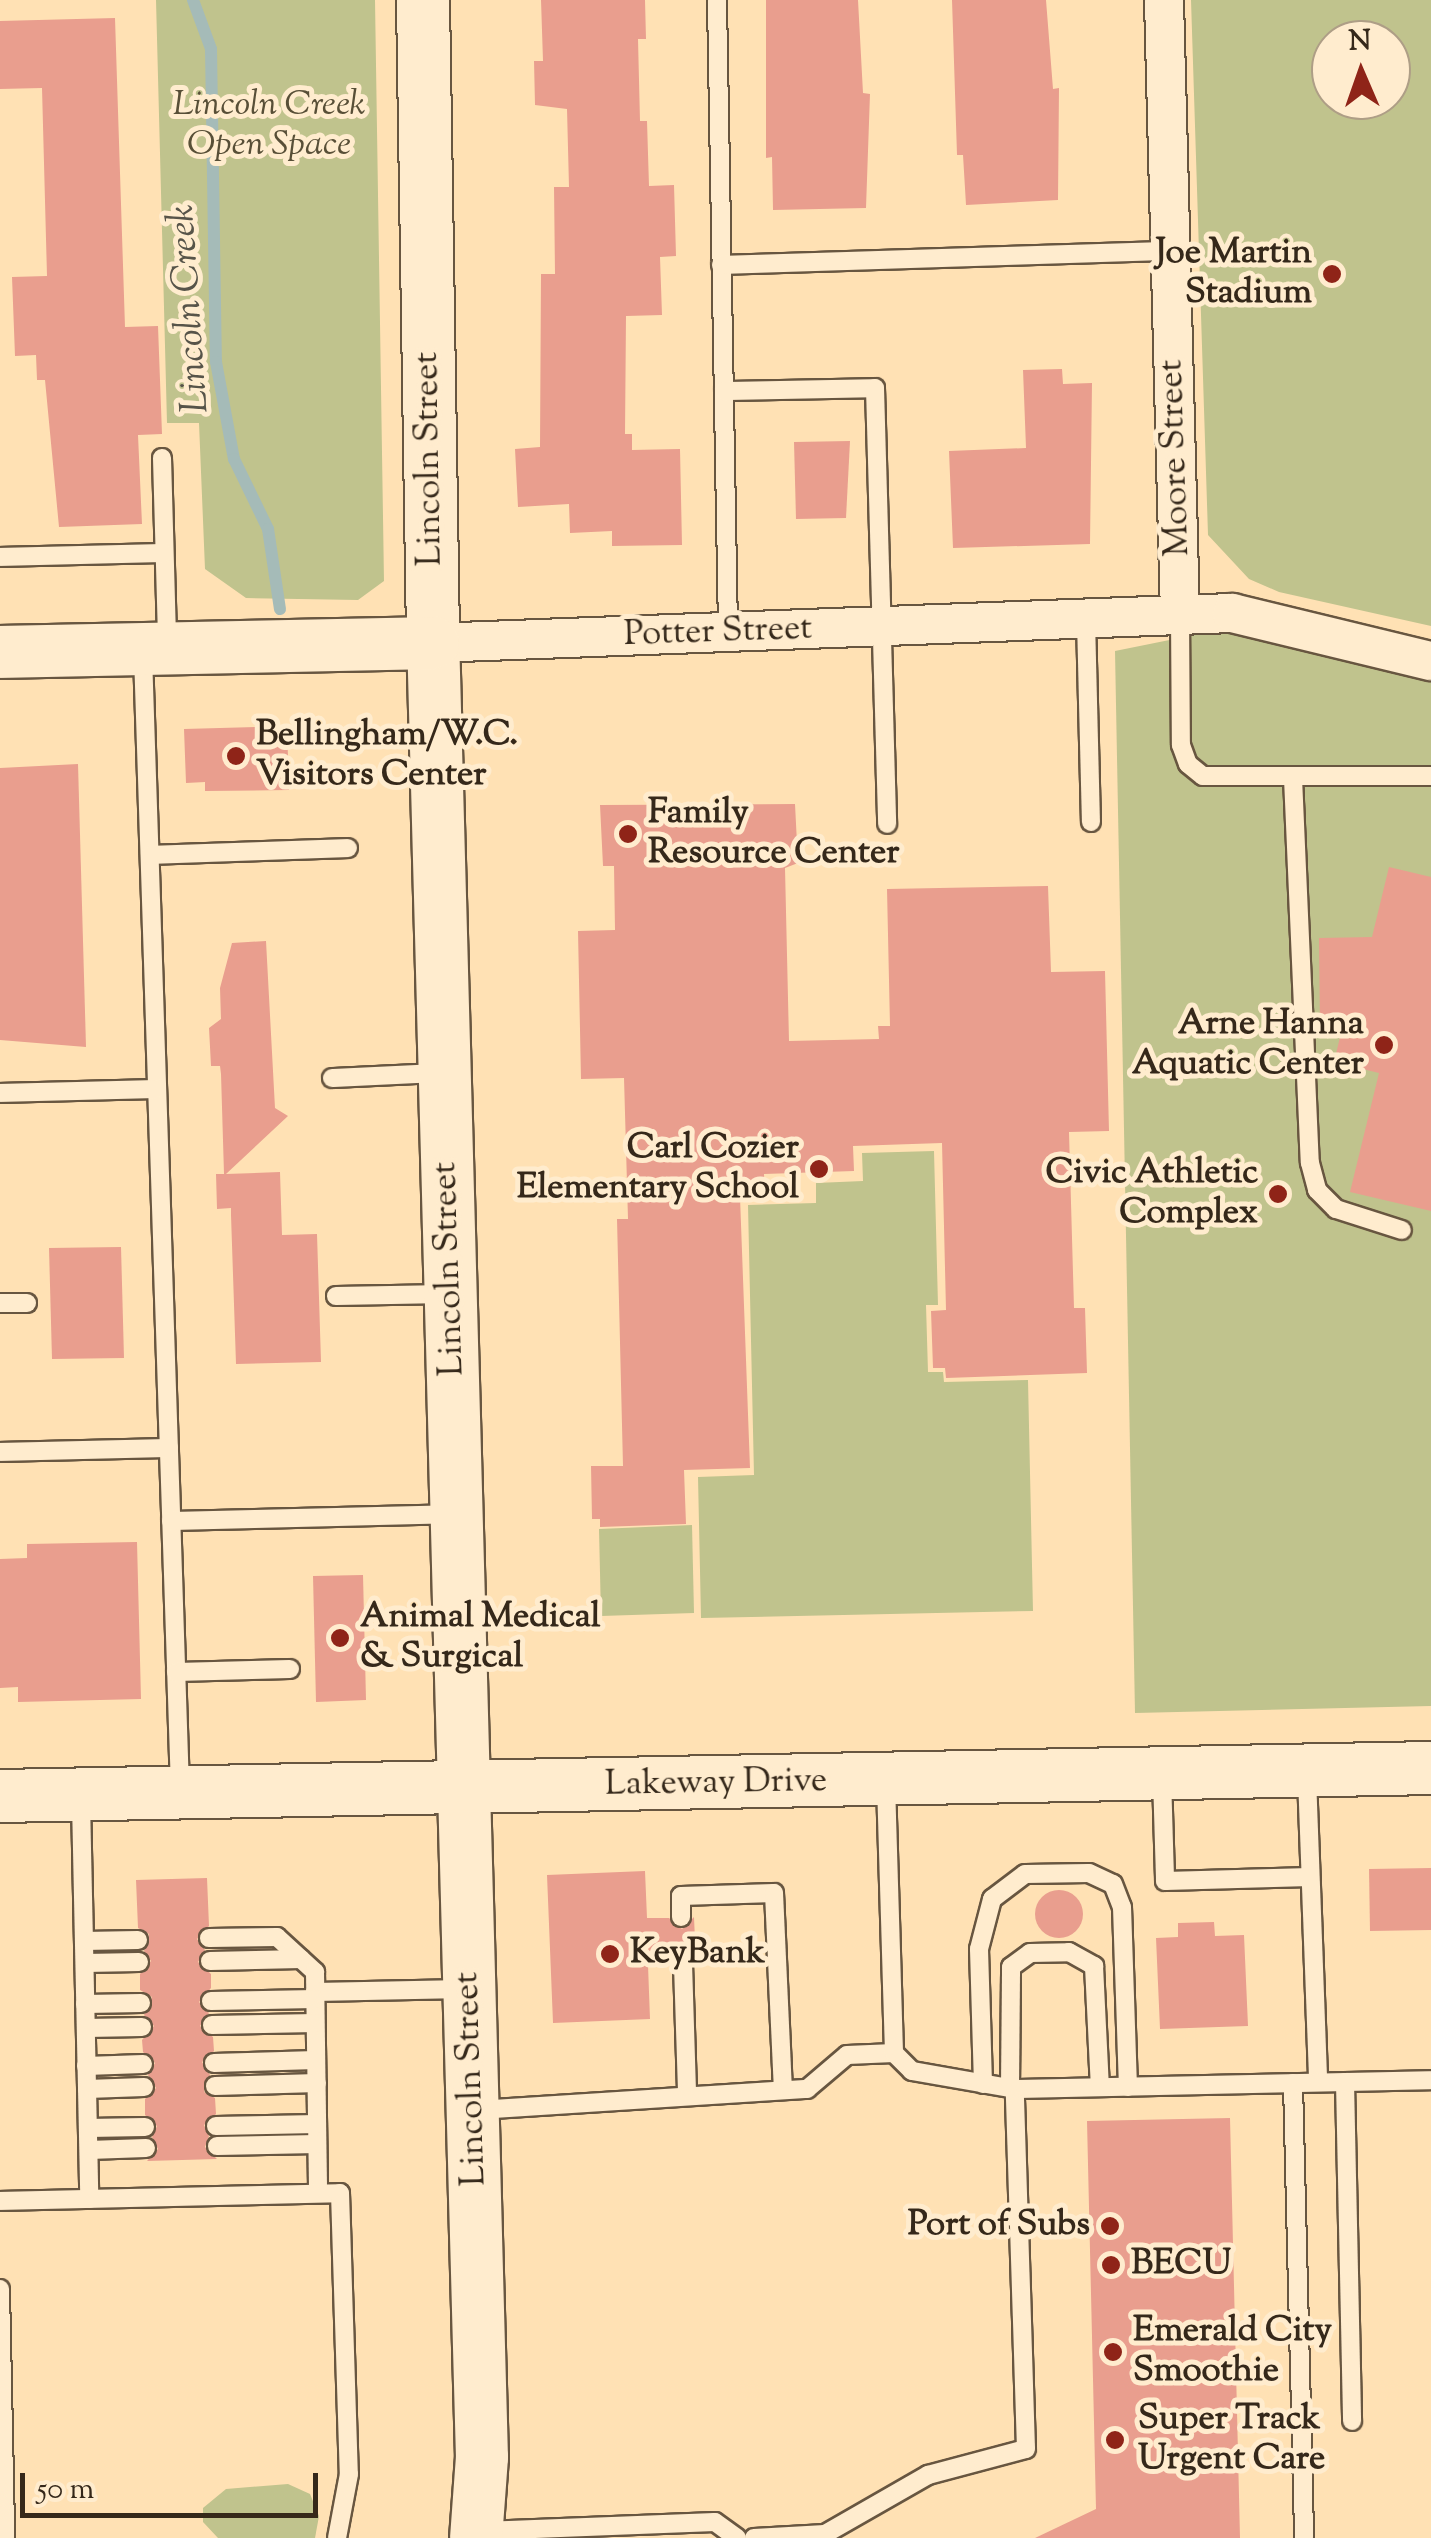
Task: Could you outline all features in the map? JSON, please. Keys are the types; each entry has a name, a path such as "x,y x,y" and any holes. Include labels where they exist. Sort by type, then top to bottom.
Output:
{"street":[{"name":"Lincoln Street","path":"424,0 433,642 482,2456 476,2534"},
{"name":"Moore Street","path":"1164,0 1180,616"},
{"name":"Potter Street","path":"0,652 433,642 1232,613 1431,661"},
{"name":"Lakeway Drive","path":"0,1796 464,1790 1431,1768"}],"lane":[{"path":"716,0 728,632"},
{"path":"722,265 1170,251"},
{"path":"724,391 875,388 887,824"},
{"path":"162,458 164,553 155,649 150,855 180,1794"},
{"path":"0,557 164,553"},
{"path":"1180,616 1181,745 1188,764 1222,780 1431,776"},
{"path":"1086,620 1091,822"},
{"path":"1292,778 1310,1163 1318,1190 1336,1209 1402,1230"},
{"path":"150,855 348,848"},
{"path":"332,1078 445,1073"},
{"path":"0,1094 157,1089"},
{"path":"336,1296 451,1294"},
{"path":"0,1303 27,1303"},
{"path":"0,1452 169,1448"},
{"path":"171,1520 457,1514"},
{"path":"176,1672 290,1669"},
{"path":"1307,1771 1318,2082"},
{"path":"1162,1774 1165,1881 1310,1877"},
{"path":"886,1780 894,2053 912,2070 1012,2089 1431,2080"},
{"path":"81,1796 90,2199"},
{"path":"983,2084 979,1948 992,1899 1025,1874 1090,1872 1113,1884 1122,1907 1128,2087"},
{"path":"681,1917 680,1896 774,1893 784,2090"},
{"path":"209,1938 278,1937 314,1972 318,2193"},
{"path":"84,1941 138,1940"},
{"path":"754,2538 825,2534 928,2475 1026,2449 1010,1967 1030,1953 1070,1952 1094,1966 1100,2087"},
{"path":"210,1961 300,1959"},
{"path":"85,1963 139,1962"},
{"path":"683,1964 688,2093"},
{"path":"212,2001 469,1989"},
{"path":"85,2004 141,2003"},
{"path":"212,2025 316,2022"},
{"path":"86,2028 142,2027"},
{"path":"473,2110 600,2106 640,2094 808,2089 848,2055 894,2053"},
{"path":"214,2062 316,2060"},
{"path":"86,2066 143,2064"},
{"path":"1345,2082 1352,2422"},
{"path":"1293,2083 1304,2538"},
{"path":"215,2086 317,2084"},
{"path":"87,2089 144,2088"},
{"path":"216,2126 317,2124"},
{"path":"88,2128 146,2127"},
{"path":"217,2146 318,2144"},
{"path":"88,2150 146,2148"},
{"path":"0,2201 340,2193 349,2474 338,2538"},
{"path":"0,2289 5,2538"},
{"path":"476,2534 715,2522 737,2538"}],"green space":[{"name":"Lincoln Creek Open Space","path":"156,0 375,0 384,581 358,600 246,598 205,569 199,423 167,423"},
{"name":"Joe Martin Stadium","path":"1191,0 1431,0 1431,626 1279,592 1249,579 1208,535"},
{"name":"Civic Athletic Complex","path":"1219,630 1431,682 1431,1706 1135,1713 1115,651"},
{"path":"934,1151 938,1305 926,1305 928,1372 943,1372 944,1382 1028,1380 1033,1611 701,1618 698,1477 754,1475 748,1205 816,1203 816,1183 863,1181 862,1153"},
{"path":"692,1525 694,1613 601,1616 599,1529"},
{"path":"288,2484 310,2494 319,2516 315,2538 218,2538 203,2522 203,2508 226,2489"}],"building":[{"path":"541,0 645,0 646,39 638,39 640,121 647,121 649,186 674,185 676,256 660,257 662,315 626,316 625,434 632,434 632,450 680,449 682,545 612,546 612,531 570,533 569,504 518,507 515,449 540,447 541,274 555,274 554,187 569,187 567,109 535,105 534,61 543,61"},
{"path":"766,0 858,0 863,93 870,94 866,208 773,210 772,157 766,158"},
{"path":"952,0 1046,0 1053,89 1059,88 1058,200 966,205 963,155 957,155"},
{"path":"115,18 125,327 158,326 162,434 138,435 142,524 59,527 45,380 37,380 36,355 15,356 12,277 47,276 42,88 0,89 0,21"},
{"path":"1062,369 1063,384 1092,383 1090,544 953,548 949,451 1026,448 1023,370"},
{"path":"850,441 846,518 796,519 794,442"},
{"name":"Bellingham/W.C. Visitors Center","path":"287,726 289,790 205,791 205,782 186,783 184,729"},
{"path":"78,764 86,1047 0,1040 0,768"},
{"path":"795,804 798,863 785,868 789,1041 879,1039 878,1026 890,1026 887,889 1048,886 1051,972 1105,971 1109,1131 1069,1132 1074,1308 1085,1308 1087,1373 946,1378 945,1368 933,1368 931,1311 946,1310 942,1143 853,1146 854,1171 764,1174 765,1196 740,1197 750,1468 684,1470 686,1524 600,1527 600,1519 592,1519 591,1466 623,1466 617,1219 628,1219 624,1078 581,1079 578,931 615,930 614,866 603,866 600,805"},
{"name":"Arne Hanna Aquatic Center","path":"1389,867 1431,877 1431,1211 1350,1192 1379,1073 1334,1062 1342,1029 1320,1024 1319,938 1372,937"},
{"path":"266,941 275,1108 288,1116 226,1174 280,1172 282,1235 317,1234 321,1362 236,1364 231,1208 217,1209 216,1174 224,1174 221,1074 220,1066 211,1066 209,1028 221,1019 220,988 232,943"},
{"path":"121,1247 124,1358 52,1359 49,1248"},
{"path":"137,1542 141,1699 18,1702 18,1687 0,1688 0,1559 27,1558 27,1544"},
{"name":"Animal Medical & Surgical","path":"363,1575 366,1700 316,1702 313,1576"},
{"path":"1431,1868 1431,1930 1370,1931 1369,1869"},
{"path":"645,1871 647,1918 669,1918 682,1929 694,1917 696,1964 684,1952 670,1965 648,1965 650,2019 553,2023 547,1875"},
{"path":"207,1878 209,1926 197,1939 205,1950 198,1962 211,1974 211,1988 199,2002 209,2013 200,2026 213,2037 214,2051 202,2062 210,2075 204,2092 215,2098 216,2114 204,2125 209,2136 205,2147 217,2159 147,2161 158,2149 152,2137 157,2126 145,2115 145,2099 156,2088 148,2075 155,2063 143,2052 142,2040 154,2026 144,2015 152,1997 140,1990 140,1974 151,1961 144,1951 149,1934 138,1928 136,1880"},
{"path":"1059,1890 1076,1897 1083,1914 1076,1931 1059,1938 1042,1931 1035,1914 1042,1897"},
{"path":"1214,1922 1215,1936 1244,1935 1248,2026 1160,2029 1156,1938 1178,1937 1178,1923"},
{"path":"1230,2118 1240,2538 1035,2538 1096,2509 1087,2121"}],"waterway":[{"name":"Lincoln Creek","path":"193,0 211,49 216,362 234,459 268,529 280,609"}],"place":[{"name":"Joe Martin Stadium","path":"1332,274"},
{"name":"Bellingham/W.C. Visitors Center","path":"236,756"},
{"name":"Family Resource Center","path":"628,834"},
{"name":"Arne Hanna Aquatic Center","path":"1384,1045"},
{"name":"Carl Cozier Elementary School","path":"819,1169"},
{"name":"Civic Athletic Complex","path":"1278,1194"},
{"name":"Animal Medical & Surgical","path":"340,1638"},
{"name":"KeyBank","path":"610,1954"},
{"name":"Port of Subs","path":"1110,2226"},
{"name":"BECU","path":"1111,2265"},
{"name":"Emerald City Smoothie","path":"1113,2352"},
{"name":"Super Track Urgent Care","path":"1115,2440"}]}
